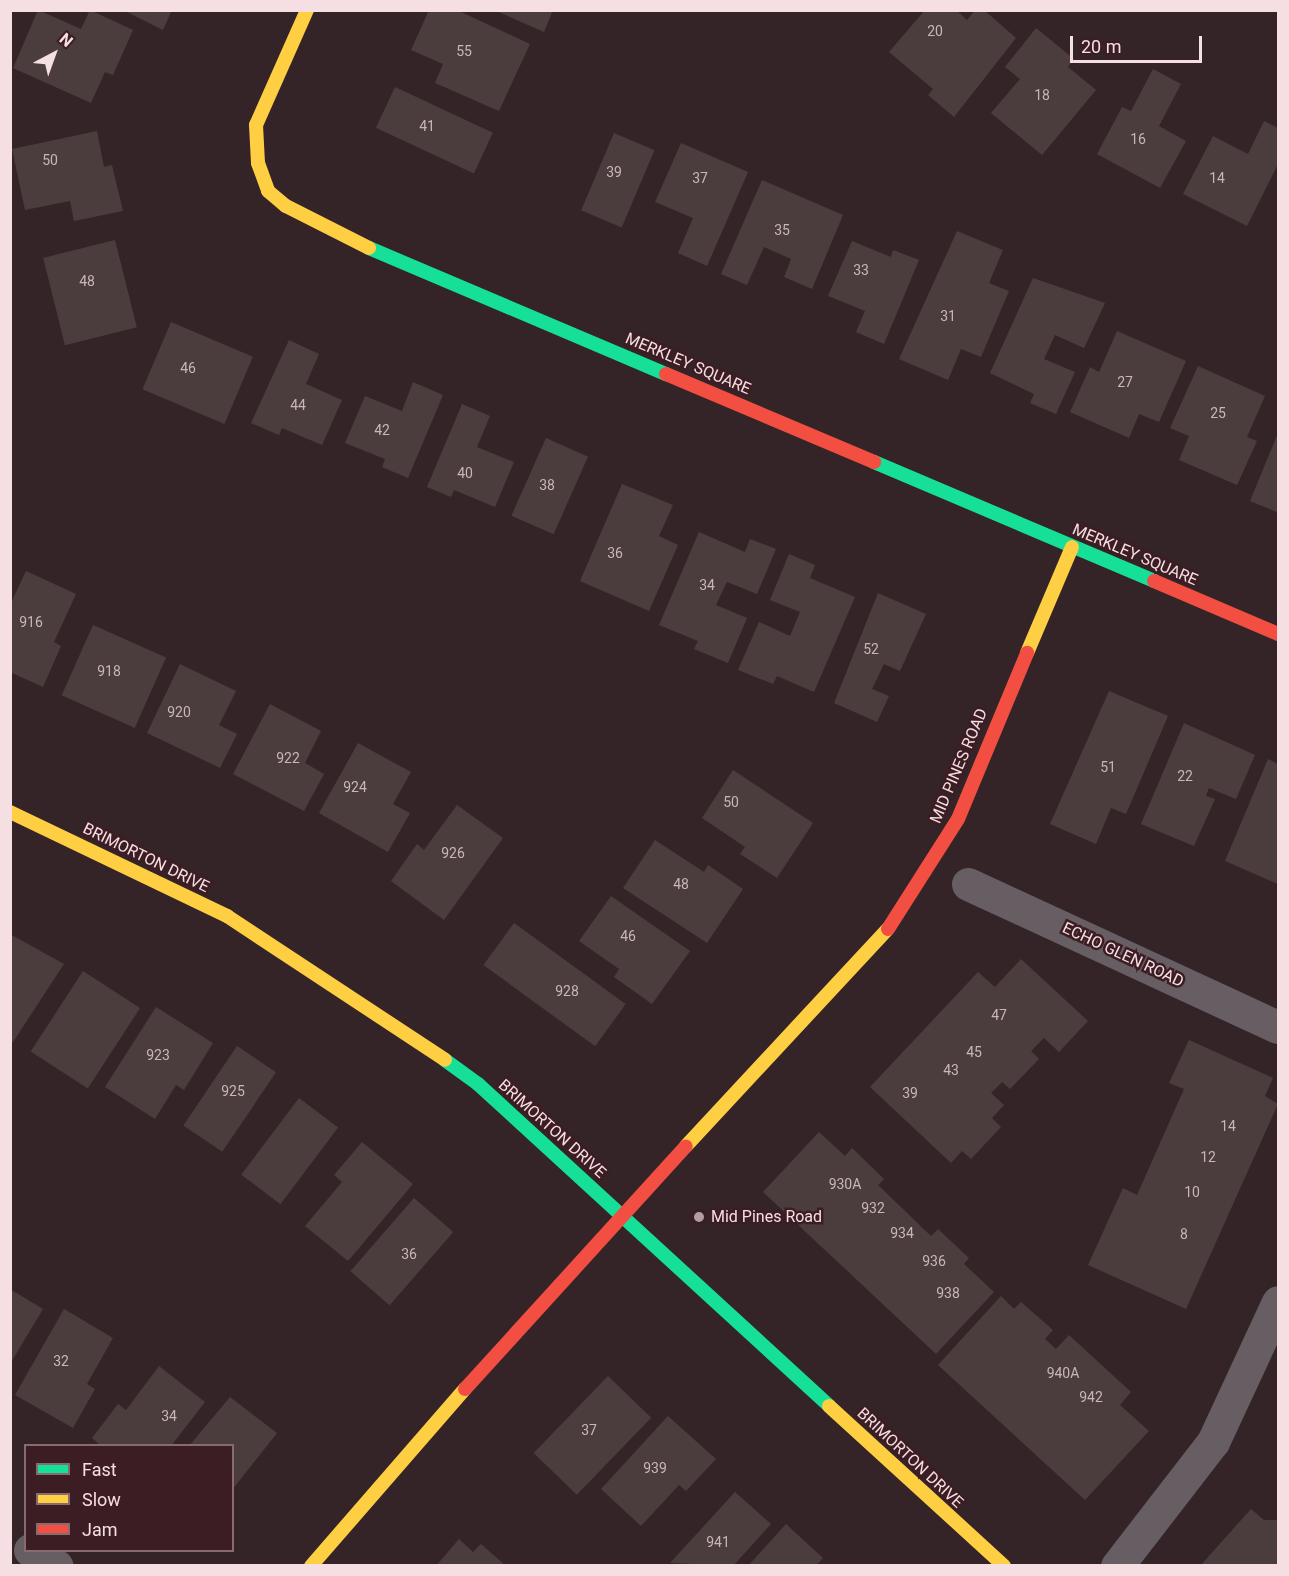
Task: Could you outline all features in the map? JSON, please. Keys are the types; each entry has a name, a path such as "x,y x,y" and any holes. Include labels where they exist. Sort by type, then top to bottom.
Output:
{"street":[{"name":"MERKLEY SQUARE","path":"307,10 256,125 261,172 268,191 286,206 316,225 1278,634"},
{"name":"MID PINES ROAD","path":"311,1566 426,1428 895,922 958,819 1072,547"},
{"name":"BRIMORTON DRIVE","path":"10,812 227,916 353,995 478,1084 1004,1566"},
{"name":"ECHO GLEN ROAD","path":"968,884 1278,1027"},
{"path":"1117,1566 1214,1442 1278,1302"},
{"path":"10,1540 24,1547"},
{"path":"32,1552 57,1566"}],"building":[{"path":"38,10 81,29 90,10 133,30 113,75 105,72 91,103 13,68"},
{"path":"123,10 172,10 163,30"},
{"path":"429,10 457,10 530,44 499,111 435,83 443,64 411,50"},
{"path":"494,10 553,10 544,32"},
{"path":"925,10 956,10 967,20 975,10 984,10 1016,38 954,117 928,95 933,89 889,52"},
{"path":"1036,28 1074,59 1068,67 1096,90 1042,155 991,113 1020,79 1005,67"},
{"path":"1153,69 1181,84 1159,126 1186,141 1160,188 1097,154 1122,107 1131,111"},
{"path":"395,87 493,133 474,173 376,128"},
{"path":"1264,121 1278,128 1278,164 1247,226 1183,194 1213,136 1248,154"},
{"path":"97,131 104,167 112,165 123,211 74,221 70,201 25,210 12,149"},
{"path":"614,133 655,150 622,228 581,210"},
{"path":"681,143 748,172 707,266 678,253 693,218 655,202"},
{"path":"762,180 843,215 812,289 784,277 791,259 764,247 747,285 721,274"},
{"path":"957,231 1003,250 989,283 1009,291 981,357 961,349 948,380 899,359"},
{"path":"115,240 137,327 65,345 43,258"},
{"path":"852,241 891,257 893,250 919,260 884,344 856,332 865,311 828,296"},
{"path":"1033,278 1105,303 1084,348 1055,335 1044,359 1075,372 1056,414 1030,403 1034,394 990,373"},
{"path":"171,322 253,357 224,424 142,389"},
{"path":"1117,331 1186,361 1159,422 1139,414 1129,438 1070,412 1090,367 1099,372"},
{"path":"289,340 319,354 306,384 342,400 322,445 282,428 279,435 251,423"},
{"path":"1198,366 1265,396 1247,437 1257,441 1237,485 1179,460 1189,436 1170,428"},
{"path":"413,382 443,395 408,478 382,467 385,459 345,443 365,396 402,411"},
{"path":"462,404 490,416 477,447 514,462 495,507 454,490 451,497 427,487"},
{"path":"1278,433 1278,510 1277,512 1250,501"},
{"path":"546,438 588,457 553,534 511,516"},
{"path":"622,484 673,505 659,536 678,545 649,611 580,581"},
{"path":"699,532 745,552 750,539 776,549 757,594 727,582 716,605 747,618 728,663 694,649 698,641 659,625"},
{"path":"789,554 815,565 810,578 855,597 814,692 777,676 773,684 738,670 759,622 790,636 800,612 770,600"},
{"path":"26,571 76,594 54,642 61,646 43,687 10,672 10,605"},
{"path":"878,593 926,614 900,671 884,664 872,689 889,696 877,722 834,703"},
{"path":"93,625 166,658 135,728 62,695"},
{"path":"180,664 236,691 219,725 237,734 220,768 147,733"},
{"path":"1109,691 1168,716 1126,814 1111,808 1096,844 1050,824"},
{"path":"270,704 321,731 305,763 324,774 304,811 233,774"},
{"path":"1184,723 1255,755 1236,799 1209,788 1206,796 1215,799 1194,846 1141,824"},
{"path":"358,743 411,772 393,804 410,813 388,852 319,813"},
{"path":"1268,759 1278,764 1278,884 1225,861"},
{"path":"733,770 813,823 777,878 740,854 745,847 702,818"},
{"path":"457,805 503,838 444,920 391,881 417,844 424,850"},
{"path":"655,840 704,872 708,865 743,889 707,943 623,888"},
{"path":"611,896 690,951 652,1004 614,977 619,969 579,941"},
{"path":"514,923 626,1004 595,1046 483,965"},
{"path":"10,934 64,964 13,1042 10,1041"},
{"path":"1021,959 1088,1021 1059,1052 1044,1038 1031,1051 1039,1059 1010,1089 1002,1082 991,1093 1004,1105 992,1118 1001,1127 971,1159 962,1151 951,1163 870,1087 978,972 995,987"},
{"path":"83,971 140,1008 88,1089 31,1052"},
{"path":"156,1007 213,1043 184,1090 176,1085 155,1119 105,1087"},
{"path":"1189,1040 1273,1078 1265,1096 1278,1104 1186,1309 1088,1265 1123,1188 1137,1195 1184,1089 1169,1083"},
{"path":"237,1046 276,1072 222,1152 183,1126"},
{"path":"299,1098 338,1127 280,1204 241,1175"},
{"path":"819,1132 845,1156 852,1148 884,1179 878,1185 931,1236 938,1229 969,1258 964,1264 994,1292 936,1354 763,1192"},
{"path":"362,1142 413,1184 348,1261 305,1226 342,1182 334,1175"},
{"path":"414,1198 453,1232 390,1305 350,1271"},
{"path":"10,1289 43,1309 10,1364"},
{"path":"1001,1296 1014,1309 1021,1302 1053,1330 1045,1339 1056,1349 1069,1335 1131,1392 1120,1405 1149,1431 1085,1500 938,1365"},
{"path":"64,1309 113,1338 87,1384 95,1389 73,1428 15,1395"},
{"path":"159,1366 205,1402 173,1444 99,1444 92,1438 118,1404 126,1410"},
{"path":"608,1376 651,1418 577,1495 534,1453"},
{"path":"230,1397 277,1433 234,1487 234,1444 191,1444"},
{"path":"668,1416 716,1459 686,1491 679,1485 641,1526 601,1489"},
{"path":"735,1492 771,1524 733,1566 670,1563"},
{"path":"1251,1509 1264,1520 1278,1520 1278,1566 1200,1566"},
{"path":"786,1524 823,1558 816,1566 748,1566"},
{"path":"459,1539 473,1552 481,1544 506,1566 436,1566"}],"traffic: fast":[{"path":"369,248 666,374"},
{"path":"874,462 1154,581"},
{"path":"445,1060 478,1084 829,1406"}],"traffic: slow":[{"path":"307,10 256,125 258,163 268,191 286,206 369,248"},
{"path":"1027,653 1072,547"},
{"path":"10,812 227,916 445,1060"},
{"path":"686,1146 888,929"},
{"path":"311,1566 465,1389"},
{"path":"829,1406 1004,1566"}],"traffic: jam":[{"path":"666,374 874,462"},
{"path":"1154,581 1278,634"},
{"path":"888,929 958,819 1027,653"},
{"path":"465,1389 686,1146"}],"place":[{"name":"Mid Pines Road","path":"699,1217"}]}
